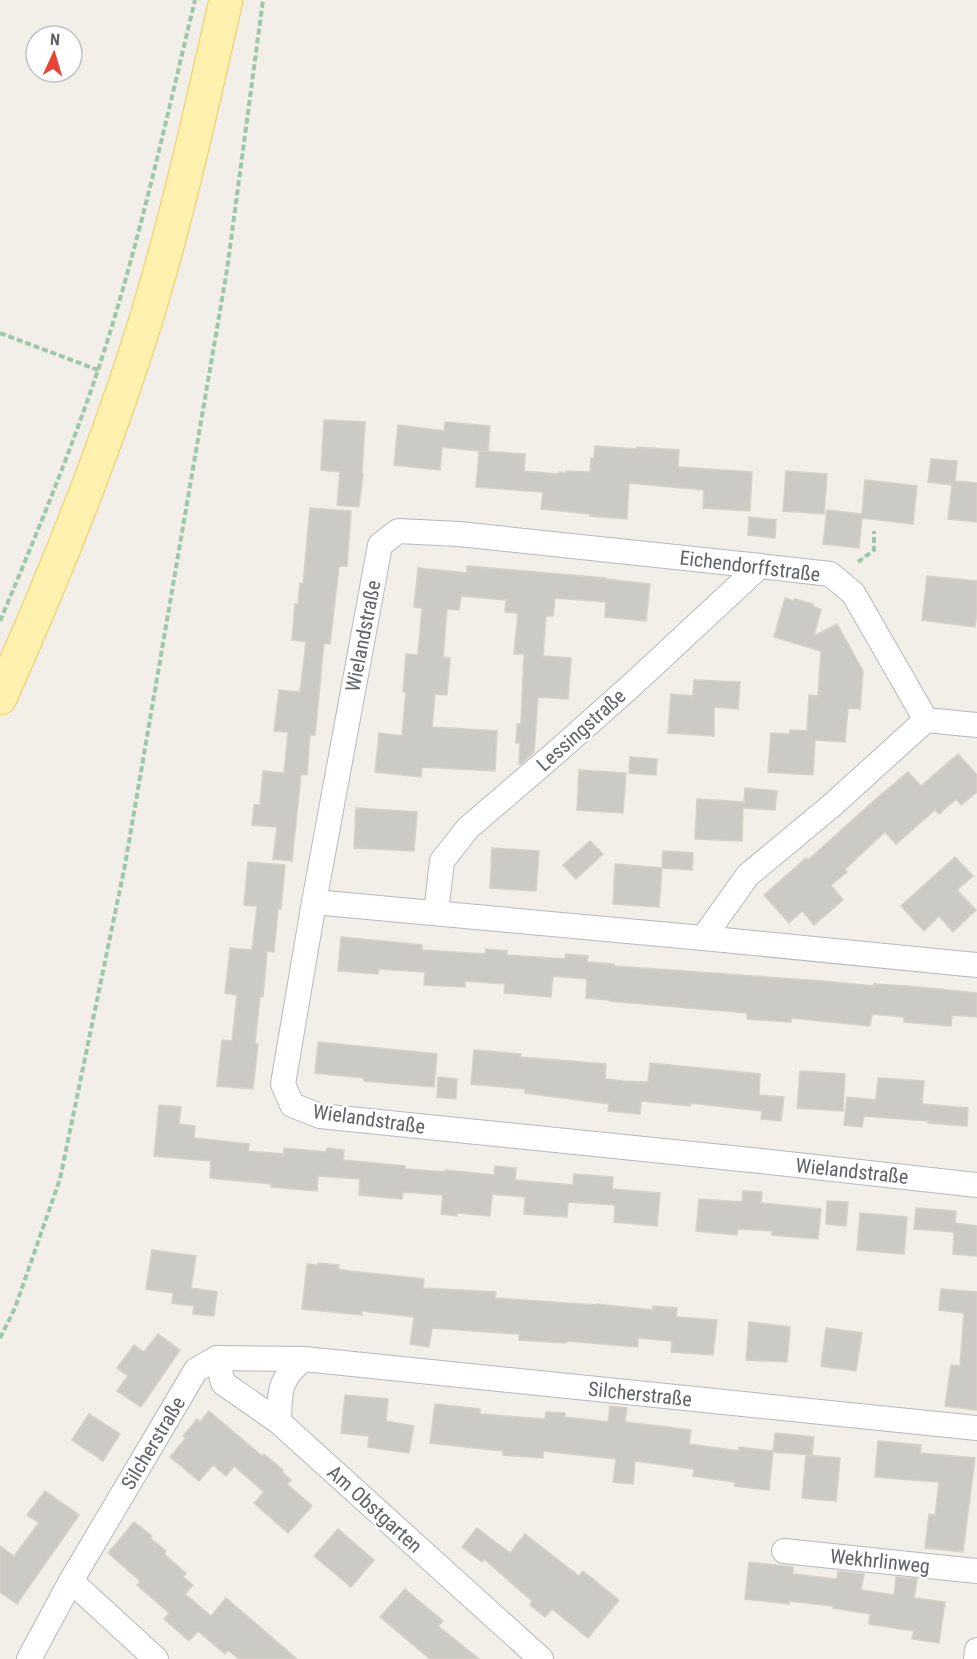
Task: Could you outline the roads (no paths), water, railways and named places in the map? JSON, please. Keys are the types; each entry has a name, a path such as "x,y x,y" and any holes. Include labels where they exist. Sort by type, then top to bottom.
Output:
{"main road":[{"path":"0,698 41,606 100,455 147,313 182,188 226,0"}],"street":[{"name":"Wielandstraße","path":"445,534 398,531 380,545 283,1084 292,1105 320,1116 977,1185"},
{"name":"Eichendorffstraße","path":"445,534 830,574 853,593 926,720"},
{"name":"Lessingstraße","path":"436,913 442,861 468,828 633,684 760,566"},
{"path":"703,938 748,875 830,807 926,720 977,725"},
{"path":"314,902 977,965"},
{"name":"Silcherstraße","path":"29,1659 70,1581 196,1370 217,1358 304,1359 977,1428"},
{"name":"Am Obstgarten","path":"217,1358 223,1383 279,1422 541,1659"},
{"path":"279,1422 280,1392 290,1370 304,1359"},
{"name":"Wekhrlinweg","path":"783,1551 977,1571"},
{"path":"70,1581 156,1659"},
{"path":"976,1659 977,1650"}]}
